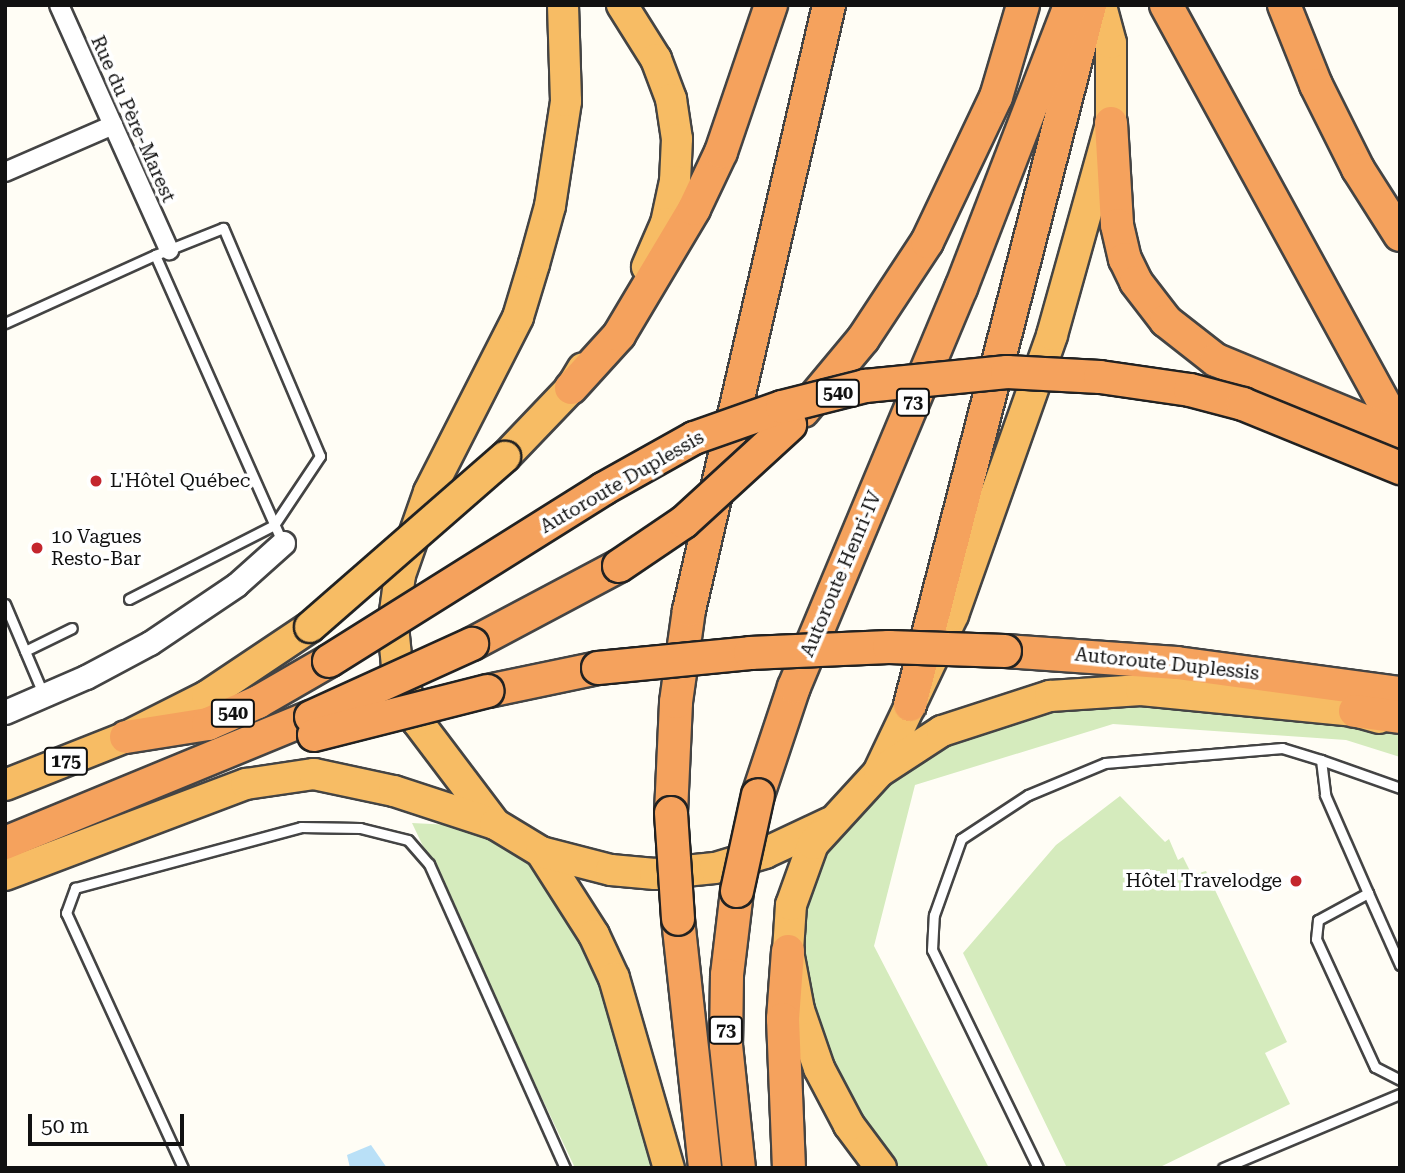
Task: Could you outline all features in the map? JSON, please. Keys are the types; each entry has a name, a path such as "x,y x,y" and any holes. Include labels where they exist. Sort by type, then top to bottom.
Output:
{"highway":[{"path":"495,824 418,721 397,666 393,626 400,575 415,528 442,463 517,317 544,229 566,101 564,5"},
{"path":"570,388 647,267 666,223 675,181 677,139 671,99 656,59 622,5"},
{"path":"126,737 217,689 310,627 505,457 619,335 694,209 720,152 771,5"},
{"name":"73","path":"705,1168 678,919 671,813 676,702 689,610 829,5"},
{"path":"313,726 619,566 684,522 790,425 863,340 927,242 996,97 1023,5"},
{"path":"1101,5 1111,43 1111,123 1117,225 1136,282 1166,321 1216,360 1400,434"},
{"path":"1166,5 1400,434"},
{"path":"1284,5 1340,133 1400,235"},
{"path":"910,705 1082,44 1076,6"},
{"name":"Autoroute Henri-IV","path":"739,1168 726,1045 727,975 737,891 758,795 794,687 1076,6"},
{"path":"879,772 953,615 1003,478 1052,335 1111,123"},
{"name":"Autoroute Duplessis","path":"126,737 208,724 258,702 603,489 694,439 771,410 865,386 1007,372 1100,377 1190,390 1243,404 1400,468"},
{"name":"Autoroute Duplessis","path":"5,843 313,726 598,668 764,652 890,647 1005,651 1177,663 1400,693"},
{"path":"789,1168 783,1018 791,905 813,844 879,772 942,731 1050,695 1141,690 1400,717"},
{"path":"1355,711 1400,724"},
{"name":"175","path":"5,785 126,737"},
{"path":"5,875 276,776 314,774 362,781 495,824 541,852 611,870 655,874 715,868 765,853 834,821"},
{"path":"541,852 587,924 614,978 669,1168"},
{"path":"788,951 799,1010 819,1068 849,1125 881,1168"}],"street":[{"name":"Rue du Père-Marest","path":"59,5 113,125 162,253"},
{"path":"5,172 113,125"},
{"path":"5,712 107,668 182,624 279,534"}],"lane":[{"path":"5,323 223,228 320,456 279,534 129,599"},
{"path":"162,253 279,534"},
{"path":"5,604 45,696"},
{"path":"25,651 72,628"},
{"path":"1038,1168 932,950 934,915 961,839 1028,795 1105,763 1282,748 1400,788"},
{"path":"1321,760 1325,795 1400,965"},
{"path":"183,1168 66,913 75,888 301,827 360,828 408,840 429,864 565,1168"},
{"path":"1368,893 1318,920 1316,939 1375,1068 1400,1080"},
{"path":"1223,1168 1400,1094"}],"green space":[{"path":"1050,696 1400,724 1400,757 1346,740 1113,724 915,785 874,946 989,1168 881,1168 819,1068 791,905 804,866 879,772"},
{"path":"1120,796 1165,842 1169,839 1178,860 1183,857 1192,875 1206,871 1287,1042 1265,1053 1290,1104 1158,1168 1067,1168 963,953 1056,845"},
{"path":"412,823 451,825 472,831 531,860 575,902 669,1168 575,1168"}],"water":[{"path":"371,1145 387,1168 350,1168 347,1155"}],"place":[{"name":"L'Hôtel Québec","path":"96,481"},
{"name":"10 Vagues Resto-Bar","path":"37,548"},
{"name":"Hôtel Travelodge","path":"1296,881"}]}
